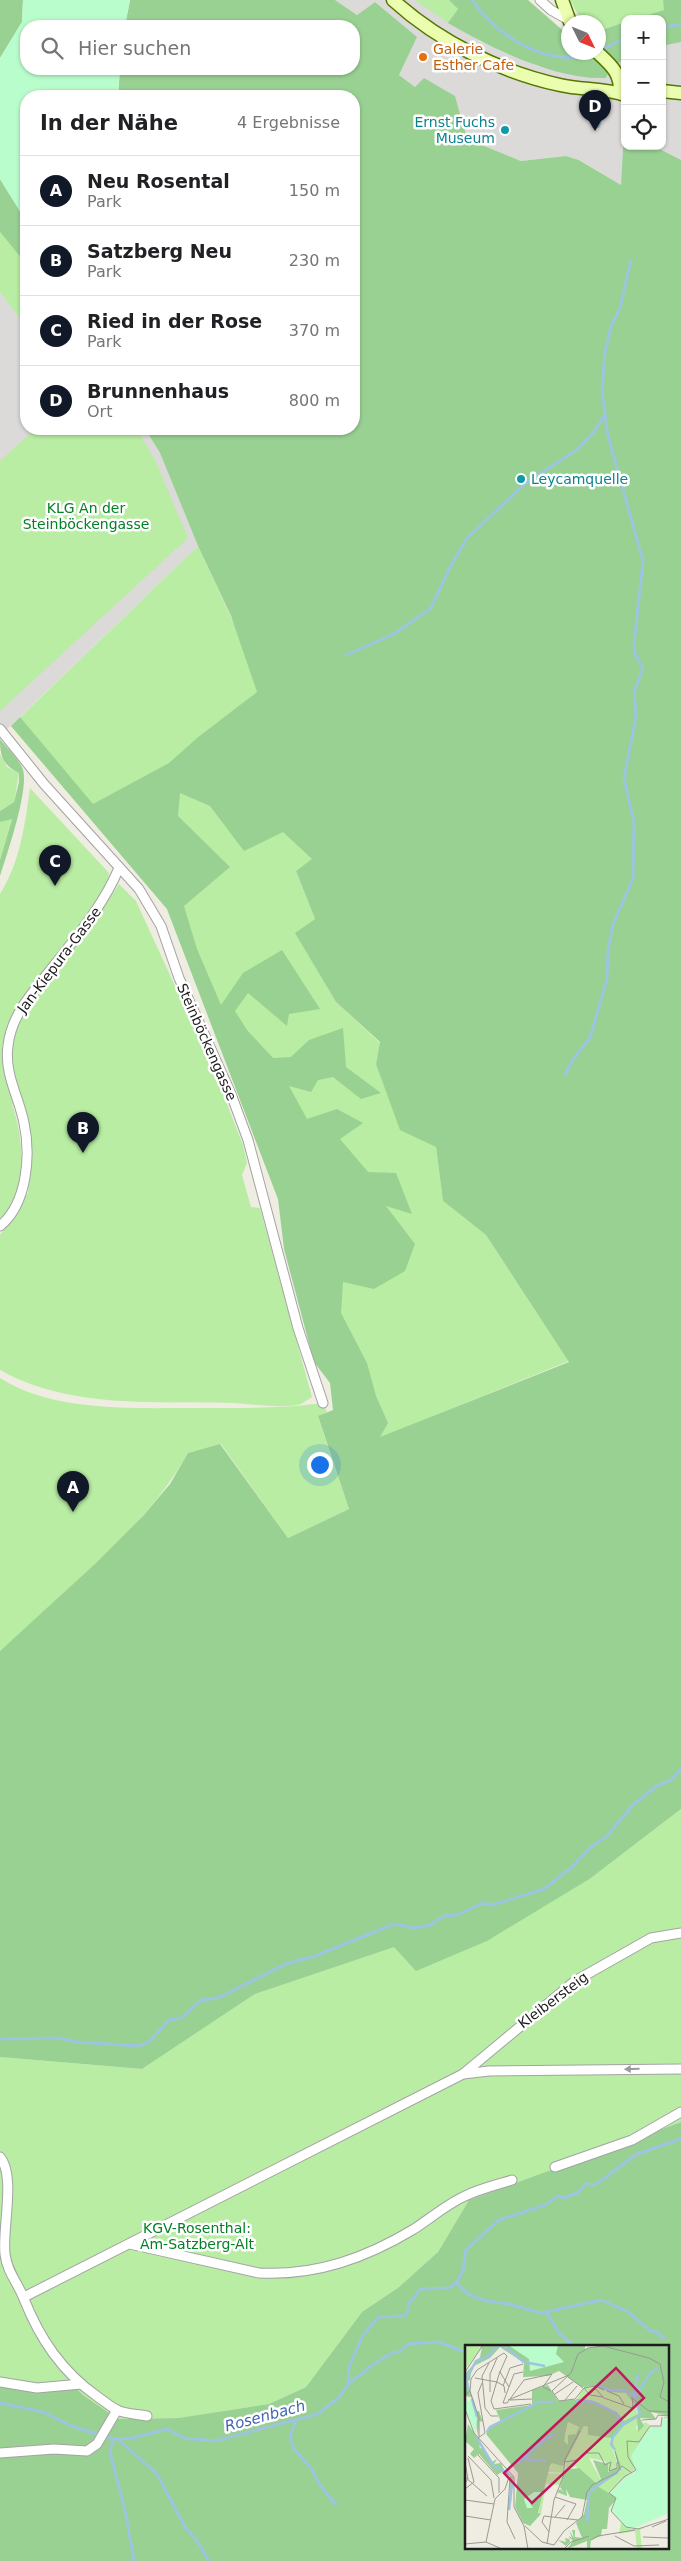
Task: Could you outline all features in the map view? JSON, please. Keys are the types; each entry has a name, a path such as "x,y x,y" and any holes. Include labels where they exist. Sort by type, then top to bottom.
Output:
{"main road":[{"path":"393,0 436,32 503,67 560,86 621,93"},
{"path":"562,0 567,15"},
{"path":"606,60 619,77 621,85"}],"street":[{"path":"540,0 561,16"},
{"name":"Steinböckengasse","path":"0,729 32,770 147,900 161,926 178,978 242,1123 298,1328 323,1403"},
{"name":"Jan-Kiepura-Gasse","path":"0,1226 9,1216 20,1197 26,1161 24,1123 8,1070 7,1053 11,1030 27,1001 103,900 119,868"},
{"name":"Kleibersteig","path":"463,2074 575,1981 651,1938 681,1933"},
{"path":"24,2297 463,2074 489,2071 681,2069"},
{"path":"555,2167 632,2140 681,2112"},
{"path":"0,2157 6,2169 8,2189 5,2256 14,2282 24,2297 33,2323 53,2354 81,2384 115,2413 147,2416"},
{"path":"130,2244 260,2273 278,2274 317,2270 343,2263 369,2252 413,2229 465,2196 512,2180"},
{"path":"0,2382 37,2388 81,2384"},
{"path":"0,2453 54,2449 84,2451 94,2447 115,2413"}],"shaded area":[{"path":"335,0 449,0 479,41 537,66 585,76 606,78 608,74 606,70 621,61 621,150 624,150 621,185 580,160 566,156 521,161 466,139 455,96 424,79 415,87 399,75 416,37 375,2 357,15"},
{"path":"681,42 681,160 662,150 666,150 666,45"},
{"name":"KLG An der Steinböckengasse","path":"0,292 20,319 20,435 149,435 160,453 198,546 0,736"}],"green space":[{"path":"0,0 23,0 20,25 0,58"},
{"path":"23,0 130,0 126,20 22,20"},
{"path":"130,0 335,0 357,15 375,2 417,37 399,75 415,87 424,78 455,96 467,139 521,161 566,156 579,160 621,185 623,150 662,150 681,160 681,1809 591,1878 487,1941 416,1971 394,1947 255,1994 142,2069 0,2057 0,1651 95,1564 143,1516 170,1484 188,1453 220,1444 288,1538 349,1509 318,1416 333,1410 330,1383 314,1362 284,1249 278,1199 167,909 11,726 20,717 93,804 169,763 197,738 257,692 231,616 198,546 160,453 149,435 360,435 360,90 118,90 120,75 360,75 360,20 126,20","holes":["180,793 210,806 244,851 283,832 312,859 296,871 315,919 295,933 336,1002 380,1042 376,1064 400,1130 436,1147 443,1201 486,1235 569,1362 380,1437 388,1423 376,1396 367,1363 341,1313 343,1282 374,1289 405,1271 415,1244 386,1206 412,1214 396,1173 368,1172 340,1139 363,1123 337,1109 307,1119 289,1086 311,1092 318,1080 333,1077 361,1099 381,1093 346,1067 343,1028 309,1040 291,1057 273,1058 247,1030 235,1011 248,993 287,1026 289,1014 320,1009 282,950 243,973 221,1005 197,949 184,906 230,867 178,816"]},
{"path":"415,0 449,0 458,9 448,23"},
{"path":"449,0 528,0 561,29 561,60 606,60 606,29 621,23 621,61 606,70 608,74 606,78 566,74 545,68 503,52 448,23 458,9"},
{"path":"570,0 663,0 665,10 648,15 621,15 621,23 606,29 606,15 578,15"},
{"path":"663,0 681,0 681,42 666,45 666,15 648,15 664,10"},
{"path":"20,25 20,75 120,75 118,90 20,90 20,211 0,179 0,58"},
{"path":"0,179 20,211 20,257 0,232"},
{"path":"0,232 20,257 20,319 0,292"},
{"name":"KLG An der Steinböckengasse","path":"28,435 140,435 155,460 188,538 0,711 0,461"},
{"path":"198,546 241,639 257,692 242,704 313,860 296,871 315,919 296,933 336,1002 380,1043 376,1064 436,1147 443,1201 486,1235 569,1361 379,1438 278,1199 167,909 11,726"},
{"path":"0,739 19,762 23,770 24,779 20,807 0,876 0,860 12,819 0,822 0,811 14,802 19,782 19,773 9,767 4,760"},
{"path":"0,754 7,767 19,773 14,802 0,811"},
{"path":"30,788 109,873 107,883 95,906 52,960 60,965 100,913 119,884 136,901 215,1073 243,1145 247,1163 242,1175 251,1207 260,1208 312,1397 301,1404 277,1406 232,1403 143,1402 83,1397 27,1383 0,1370 0,1235 28,1193 30,1143 26,1113 21,1099 12,1104 21,1148 20,1180 16,1195 0,1220 0,894 17,856 24,829"},
{"path":"12,818 0,860 0,822"},
{"path":"0,1378 21,1389 44,1397 94,1406 242,1408 323,1403 327,1412 318,1417 349,1509 288,1538 221,1444 188,1453 170,1481 127,1534 77,1583 0,1651"},
{"name":"KGV-Rosenthal: Am-Satzberg-Alt","path":"681,1809 681,2122 469,2200 438,2252 399,2287 362,2312 306,2387 269,2404 178,2418 118,2419 83,2395 71,2383 37,2384 0,2378 0,2057 142,2069 255,1994 591,1878"},
{"path":"681,2122 681,2561 0,2561 0,2378 37,2384 71,2383 83,2395 118,2419 178,2418 269,2404 306,2387 362,2312 399,2287 438,2252 469,2200"}],"water":[{"path":"596,110 600,111 604,117 600,119 601,124 599,128 592,128 591,123 595,118 590,115"}],"waterway":[{"path":"472,0 496,27 511,38 526,47 561,57"},
{"path":"666,27 681,24"},
{"path":"606,48 621,40"},
{"path":"565,1075 573,1059 590,1038 607,979 608,950 613,924 633,879 634,822 624,779 636,716 634,692 643,668 635,654 634,644 643,561 608,436 602,392 605,352 611,326 620,308 631,260"},
{"path":"346,655 394,634 431,608 450,567 467,538 526,483 578,449 593,433 604,416"},
{"path":"0,2039 60,2038 77,2042 138,2046 149,2042 169,2020 182,2018 201,2000 218,1998 286,1964 315,1956 394,1924 414,1928 430,1925 444,1916 457,1915 483,1903 492,1905 544,1889 572,1867 590,1848 607,1836 633,1805 656,1786 671,1780 681,1769"},
{"name":"Rosenbach","path":"0,2403 43,2412 71,2426 113,2439 132,2438 167,2429 184,2438 215,2441 318,2414 338,2398 348,2385 349,2367 363,2335 379,2317 405,2316 409,2303 421,2289 449,2288 456,2283 463,2271 466,2250 499,2220 545,2205 558,2196 564,2198 577,2193 586,2184 595,2185 637,2154 681,2139"},
{"path":"456,2283 470,2295 487,2301 509,2304 541,2313 602,2300 630,2313 650,2331 655,2331 664,2338"},
{"path":"547,2313 559,2333 573,2345"},
{"path":"348,2384 375,2363 392,2353 399,2352 408,2344 439,2342 462,2351"},
{"path":"296,2420 290,2437 294,2449 311,2468 320,2485 336,2505"},
{"name":"Rosenbach","path":"113,2439 110,2452 126,2515 134,2561"},
{"path":"119,2440 157,2474 185,2527 195,2538 209,2561"}],"place":[{"name":"Galerie Esther Cafe","path":"423,57"},
{"name":"Ernst Fuchs Museum","path":"505,130"},
{"name":"Brunnenhaus","path":"595,131"},
{"name":"Leycamquelle","path":"521,479"},
{"name":"Ried in der Rose","path":"55,886"},
{"name":"Satzberg Neu","path":"83,1153"},
{"name":"Neu Rosental","path":"73,1512"}]}
